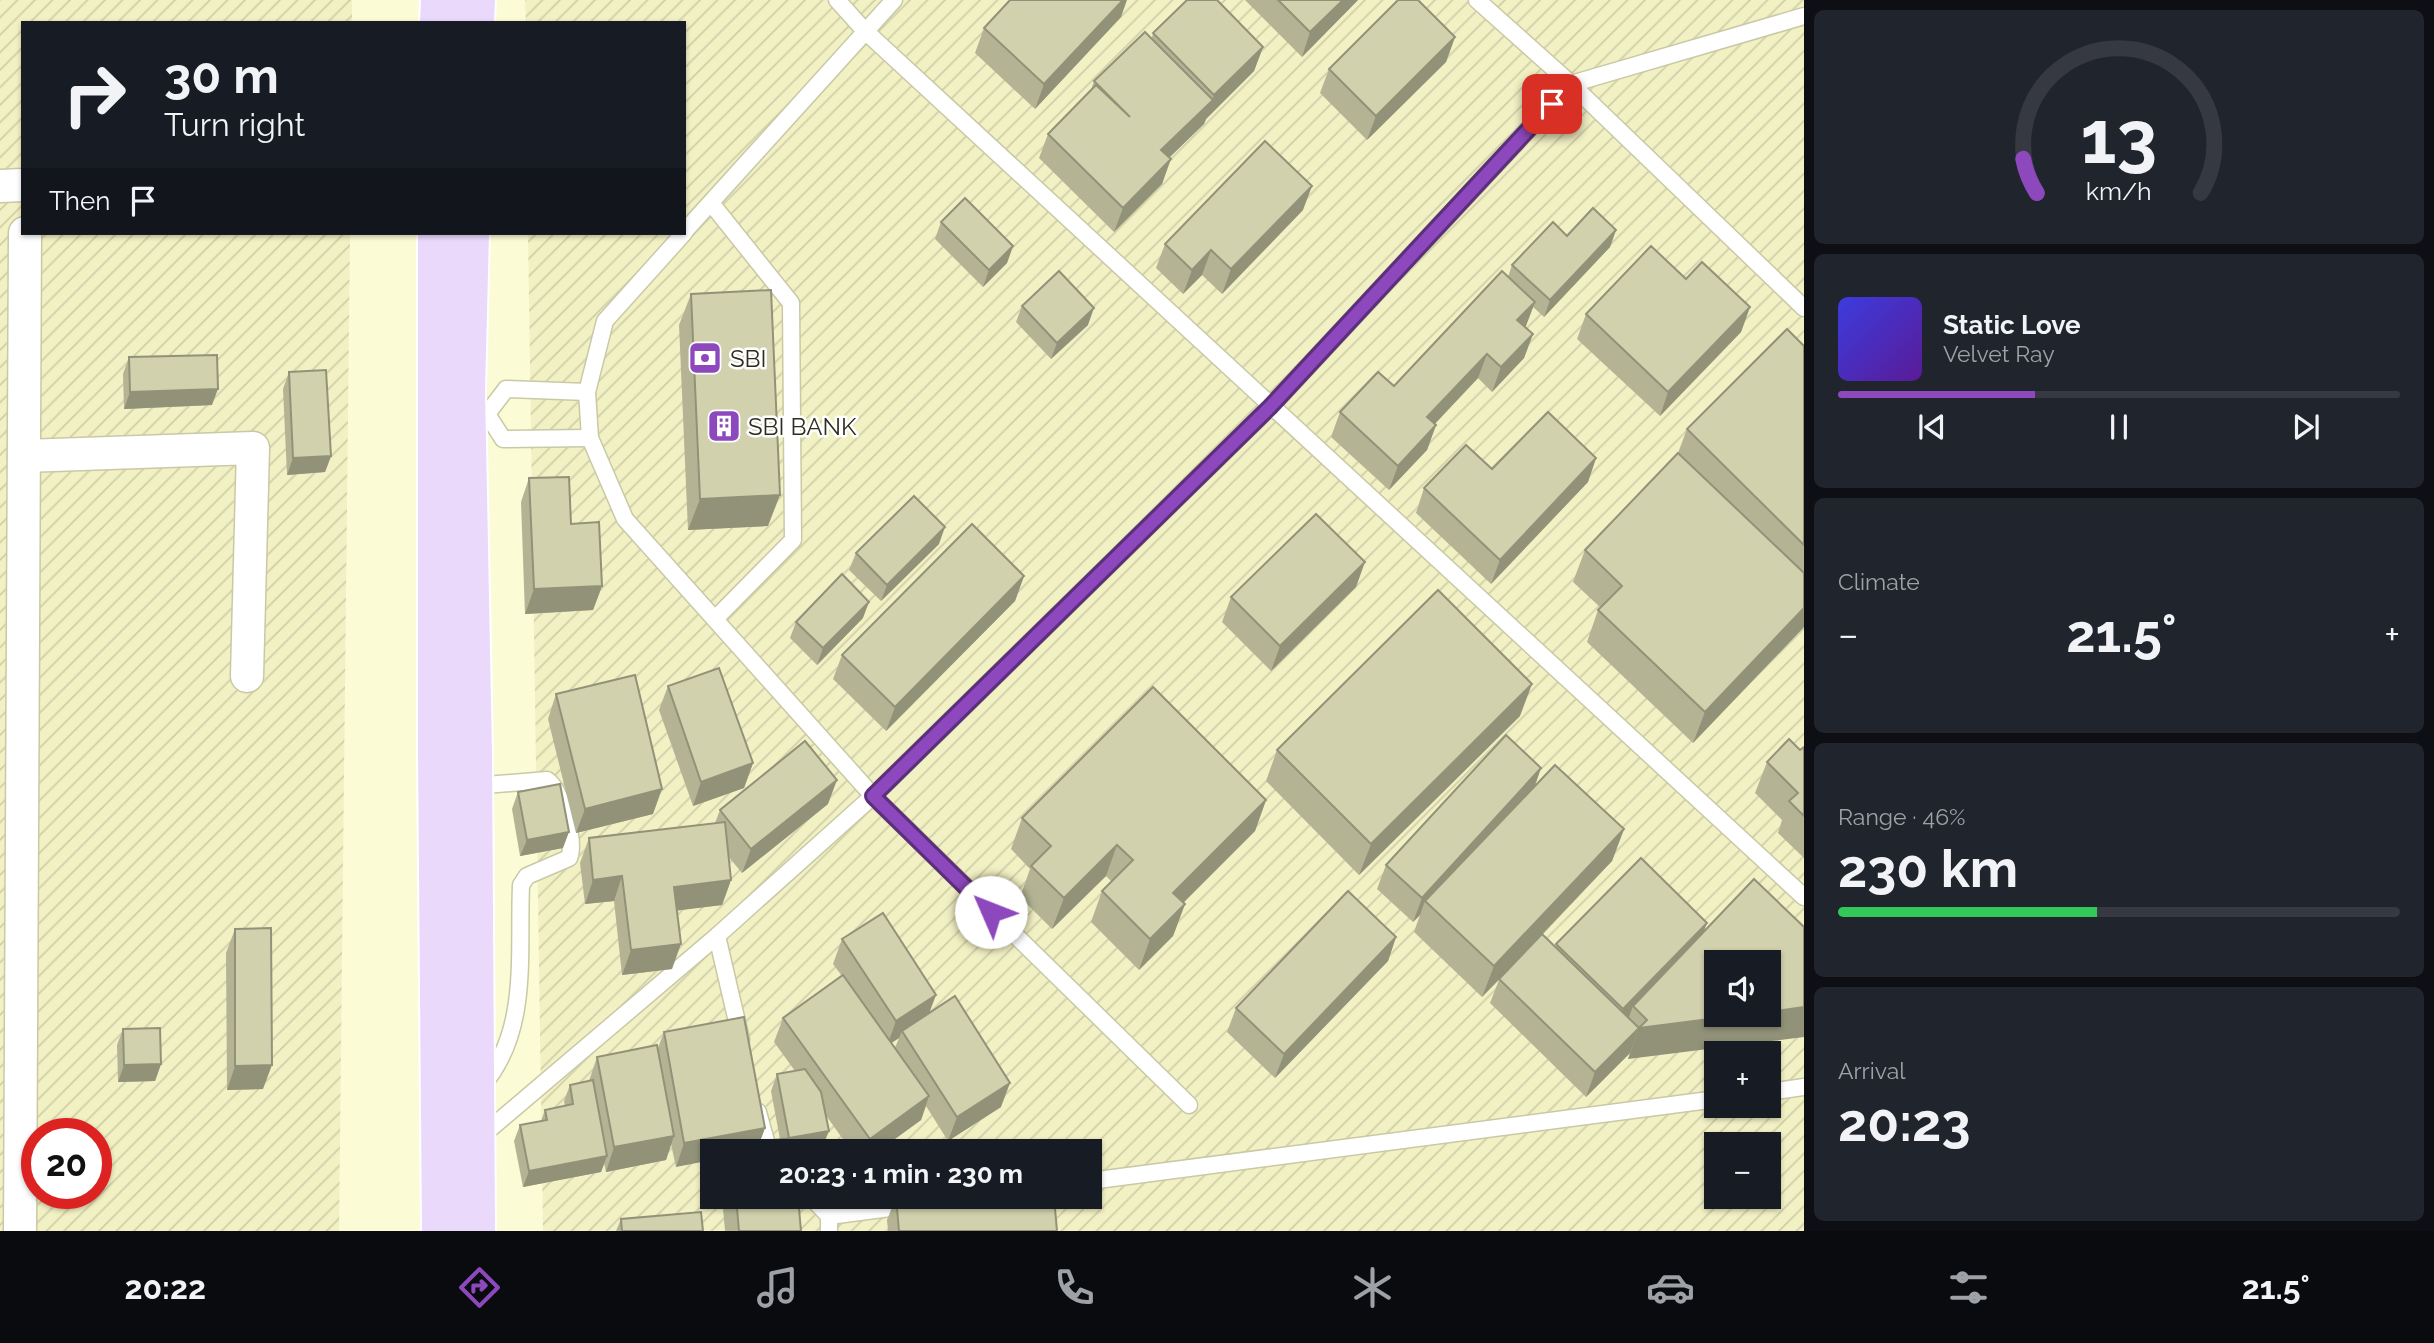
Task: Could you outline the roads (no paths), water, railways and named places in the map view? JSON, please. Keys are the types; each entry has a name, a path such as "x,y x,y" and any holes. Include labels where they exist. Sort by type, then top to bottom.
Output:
{"main road":[{"path":"439,21 440,0"},
{"path":"475,21 476,0"},
{"path":"438,235 464,414 473,786 476,1231"},
{"path":"441,1231 470,235"}],"street":[{"path":"0,186 21,185"},
{"path":"20,1231 10,1112 12,629 24,456 25,235"},
{"path":"24,456 253,448 247,676"}],"lane":[{"path":"838,0 864,30 1804,898"},
{"path":"686,231 864,30 894,0"},
{"path":"1477,0 1570,84 1804,308"},
{"path":"474,1143 717,936 873,796 1270,407 1570,84 1804,16"},
{"path":"711,203 791,303 792,317 793,540 715,619"},
{"path":"682,235 605,321 587,391 590,438 625,519 873,796 1189,1105"},
{"path":"587,391 506,389 464,414 503,439 590,438"},
{"path":"473,786 547,780 554,785 560,797 572,849 569,858 527,876 521,885 516,1020 498,1068 474,1095"},
{"path":"717,936 745,1056"},
{"path":"1781,1090 1804,1087"},
{"path":"754,1096 766,1139"},
{"path":"1102,1179 1704,1101"},
{"path":"829,1223 898,1209"}],"place":[{"name":"SBI","path":"705,358"},
{"name":"SBI BANK","path":"724,426"}]}
